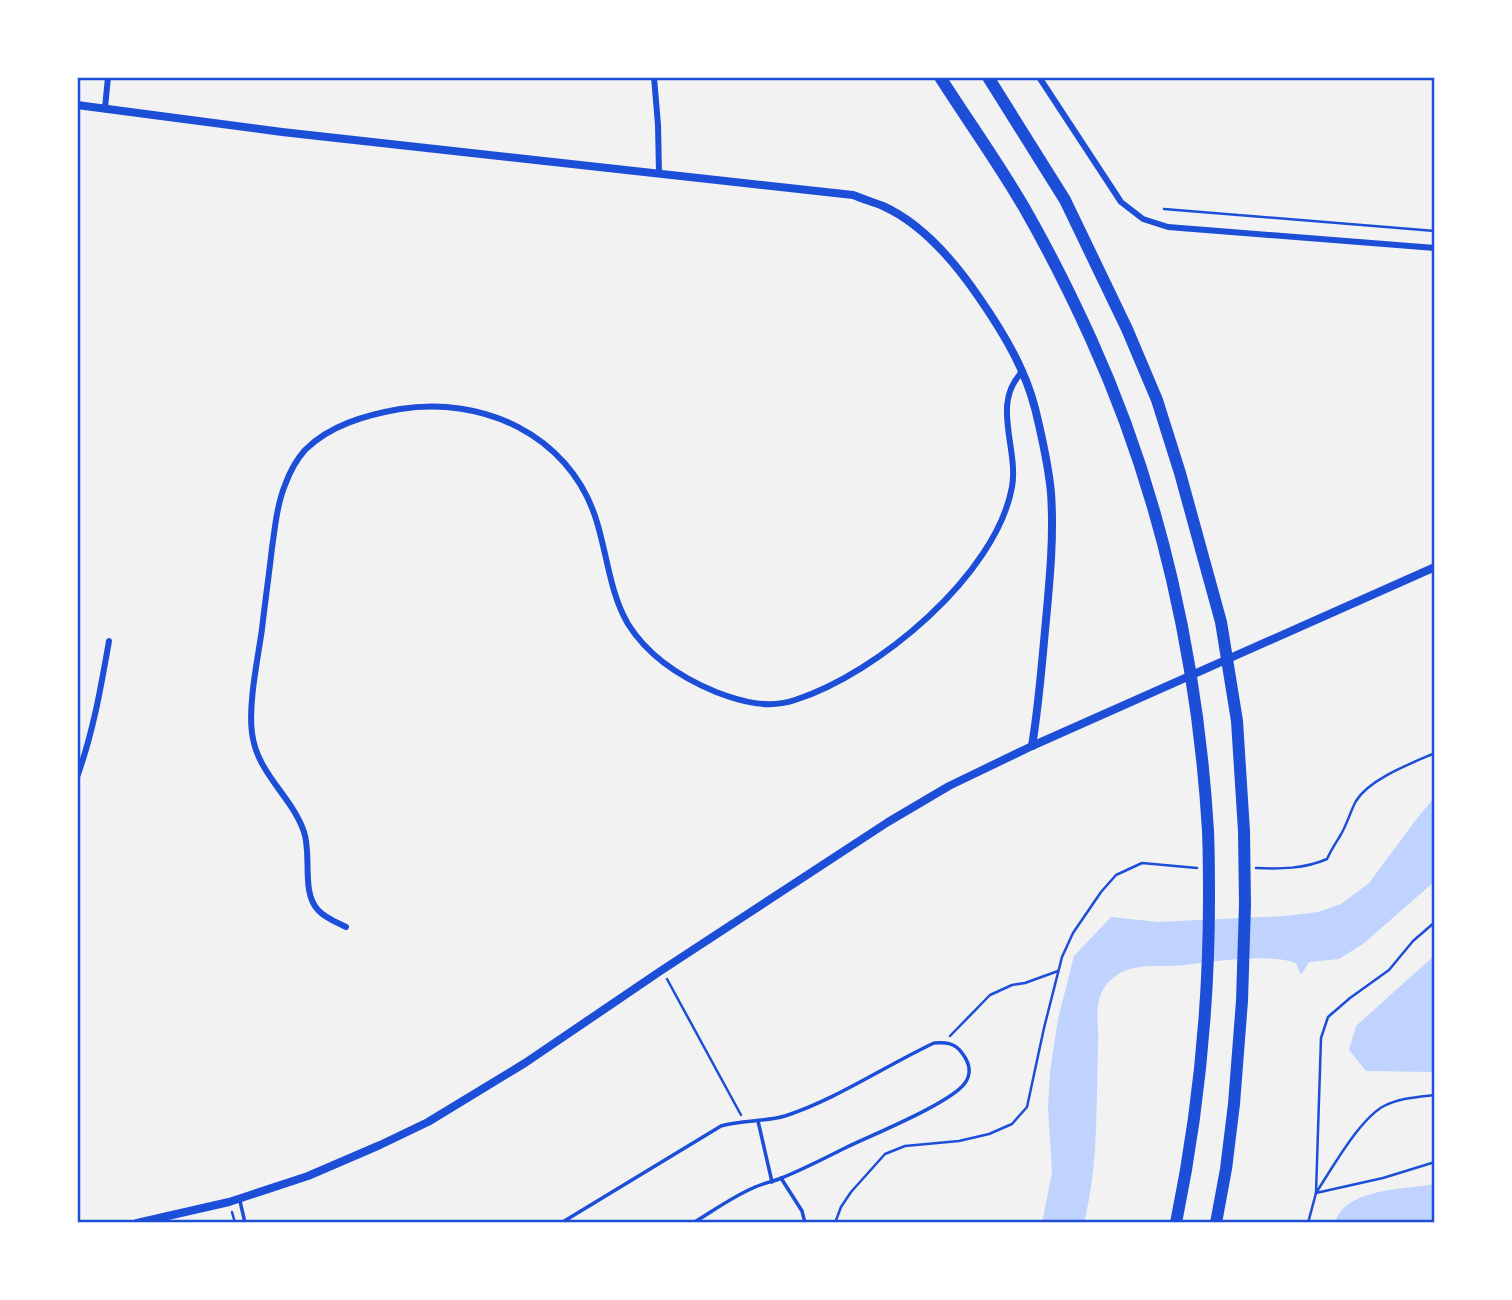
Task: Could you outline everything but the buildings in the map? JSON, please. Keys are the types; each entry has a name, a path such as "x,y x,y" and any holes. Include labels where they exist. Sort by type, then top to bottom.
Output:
{"highway":[{"path":"940,77 1025,209 1091,340 1117,402 1145,482 1168,559 1183,631 1199,728 1208,833 1209,926 1197,1098 1176,1223"},
{"path":"988,77 1065,200 1127,329 1157,400 1221,622 1237,721 1244,831 1245,904 1242,1001 1231,1130 1217,1222"}],"street":[{"path":"105,108 108,77"},
{"path":"654,77 659,173"},
{"path":"1039,77 1121,202 1143,219 1168,227 1435,248"},
{"path":"77,105 282,132 853,195 885,207 912,224 940,248 965,276 989,312 1023,371 1046,453 1051,491 1051,562 1032,746"},
{"path":"346,926 328,918 315,908 309,889 306,838 300,821 257,756 251,731 276,518 285,484 302,452 329,432 363,417 402,409 436,407 472,410 507,421 537,439 563,460 583,487 595,516 618,601 626,621 640,640 685,678 741,701 775,704 795,700 827,687 880,657 928,617 967,578 983,556 1002,519 1012,489 1007,398 1013,380 1023,371"},
{"path":"137,1223 240,1198 308,1176 428,1122 525,1063 888,822 949,786 1032,746 1435,567"},
{"path":"77,777 100,698 109,641"}],"lane":[{"path":"561,1223 721,1126 783,1116 802,1109 934,1042 945,1042 959,1049 968,1064 969,1073 959,1088 918,1113 781,1178 754,1187 693,1223"},
{"path":"758,1121 772,1182"},
{"path":"781,1178 802,1211 805,1223"},
{"path":"240,1198 245,1223"}],"path":[{"path":"1164,209 1435,231"},
{"path":"1308,1223 1316,1193 1321,1038 1328,1017 1389,970 1413,941 1435,922"},
{"path":"662,970 744,1121"},
{"path":"835,1223 851,1192 885,1154 905,1146 959,1141 989,1134 1012,1124 1020,1116 1027,1107 1058,971 1012,985 990,995 945,1042"},
{"path":"1316,1193 1363,1124 1382,1107 1404,1099 1435,1096"},
{"path":"1316,1193 1382,1178 1435,1162"}],"water":[{"path":"1435,797 1435,881 1363,944 1339,959 1309,962 1301,975 1296,963 1272,959 1138,967 1121,973 1107,983 1097,1010 1097,1111 1092,1178 1084,1223 1042,1223 1052,1172 1048,1108 1050,1072 1058,1019 1074,956 1111,917 1158,922 1284,916 1318,912 1341,904 1369,883"},
{"path":"1435,955 1435,1072 1366,1071 1349,1050 1356,1026"},
{"path":"1435,1184 1435,1223 1335,1223 1341,1211 1364,1196"}]}
